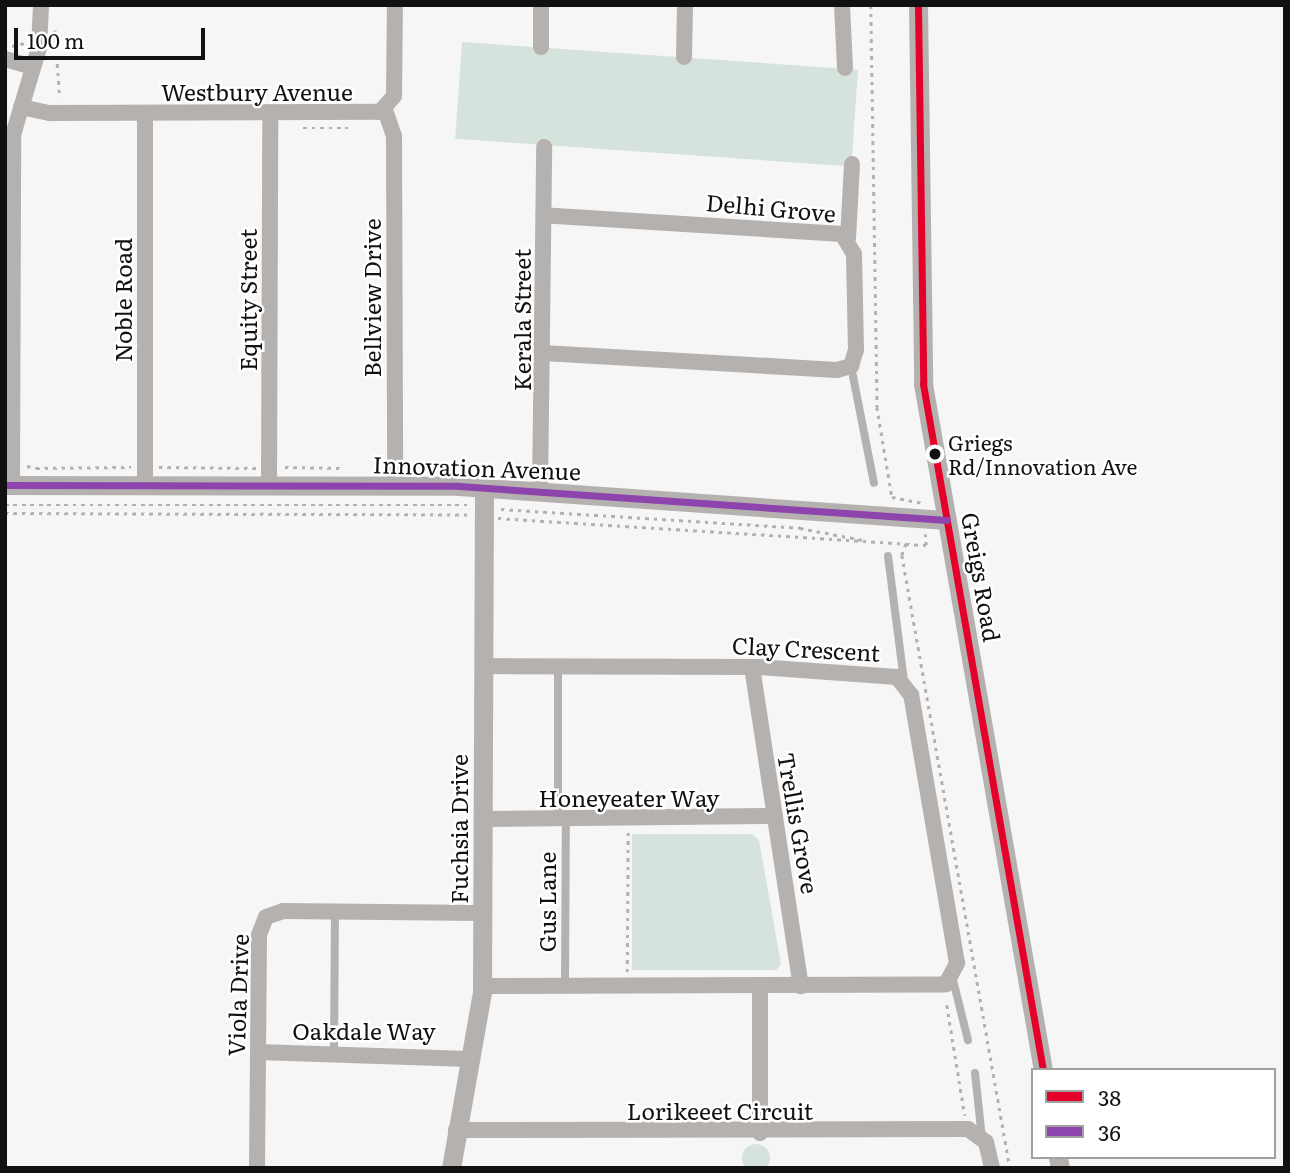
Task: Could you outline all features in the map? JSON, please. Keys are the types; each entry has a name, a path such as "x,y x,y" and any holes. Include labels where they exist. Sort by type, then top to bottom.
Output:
{"street":[{"path":"9,485 9,192 13,135 33,67 41,5"},
{"name":"Westbury Avenue","path":"21,107 50,113 145,114 386,110 394,96 395,5"},
{"path":"541,5 541,47"},
{"path":"684,57 685,5"},
{"path":"842,5 845,68"},
{"name":"Greigs Road","path":"918,5 923,384 1043,1068"},
{"path":"5,59 33,67"},
{"name":"Bellview Drive","path":"386,110 394,136 395,487"},
{"name":"Noble Road","path":"145,114 145,486"},
{"name":"Equity Street","path":"269,486 270,114"},
{"name":"Kerala Street","path":"540,492 544,147"},
{"path":"848,238 852,163"},
{"name":"Delhi Grove","path":"544,215 848,238 856,309 851,366"},
{"path":"543,353 837,370 851,366"},
{"name":"Innovation Avenue","path":"9,485 484,489 947,520"},
{"name":"Fuchsia Drive","path":"451,1168 482,986 484,489"},
{"name":"Clay Crescent","path":"483,666 752,667 904,681 957,963 953,980"},
{"name":"Trellis Grove","path":"752,667 801,986"},
{"name":"Honeyeater Way","path":"483,819 775,816"},
{"name":"Viola Drive","path":"257,1168 260,927 274,912 482,913"},
{"path":"482,986 801,986 953,980"},
{"path":"760,986 760,1133"},
{"name":"Oakdale Way","path":"258,1052 469,1059"},
{"name":"Lorikeeet Circuit","path":"456,1130 975,1133"},
{"path":"975,1133 992,1168"}],"lane":[{"path":"851,366 874,483"},
{"path":"888,556 904,681"},
{"name":"Gus Lane","path":"558,666 565,986"},
{"path":"334,1053 335,911"},
{"name":"Clay Crescent","path":"953,980 968,1040"},
{"path":"975,1073 975,1133"}],"path":[{"path":"5,505 460,503 484,513 926,545 922,498 892,496 877,407 871,5"},
{"path":"55,18 54,93 62,100"},
{"path":"5,46 23,46 28,38"},
{"path":"285,454 285,468 344,468"},
{"path":"5,513 484,513 800,528 870,542"},
{"path":"906,544 902,555 1010,1168"},
{"path":"627,986 628,819"},
{"path":"933,982 933,996 947,1002 975,1133"}],"shaded area":[{"path":"462,42 858,70 851,166 455,139"},
{"path":"632,834 752,834 759,840 781,964 776,970 632,970"},
{"path":"756,1144 766,1148 770,1158 766,1168 756,1172 746,1168 742,1158 746,1148"}],"transit line":[{"name":"38","path":"918,5 923,384 1043,1068"},
{"name":"36","path":"5,485 459,486 947,520"}],"place":[{"name":"Griegs Rd/Innovation Ave","path":"935,454"}]}
